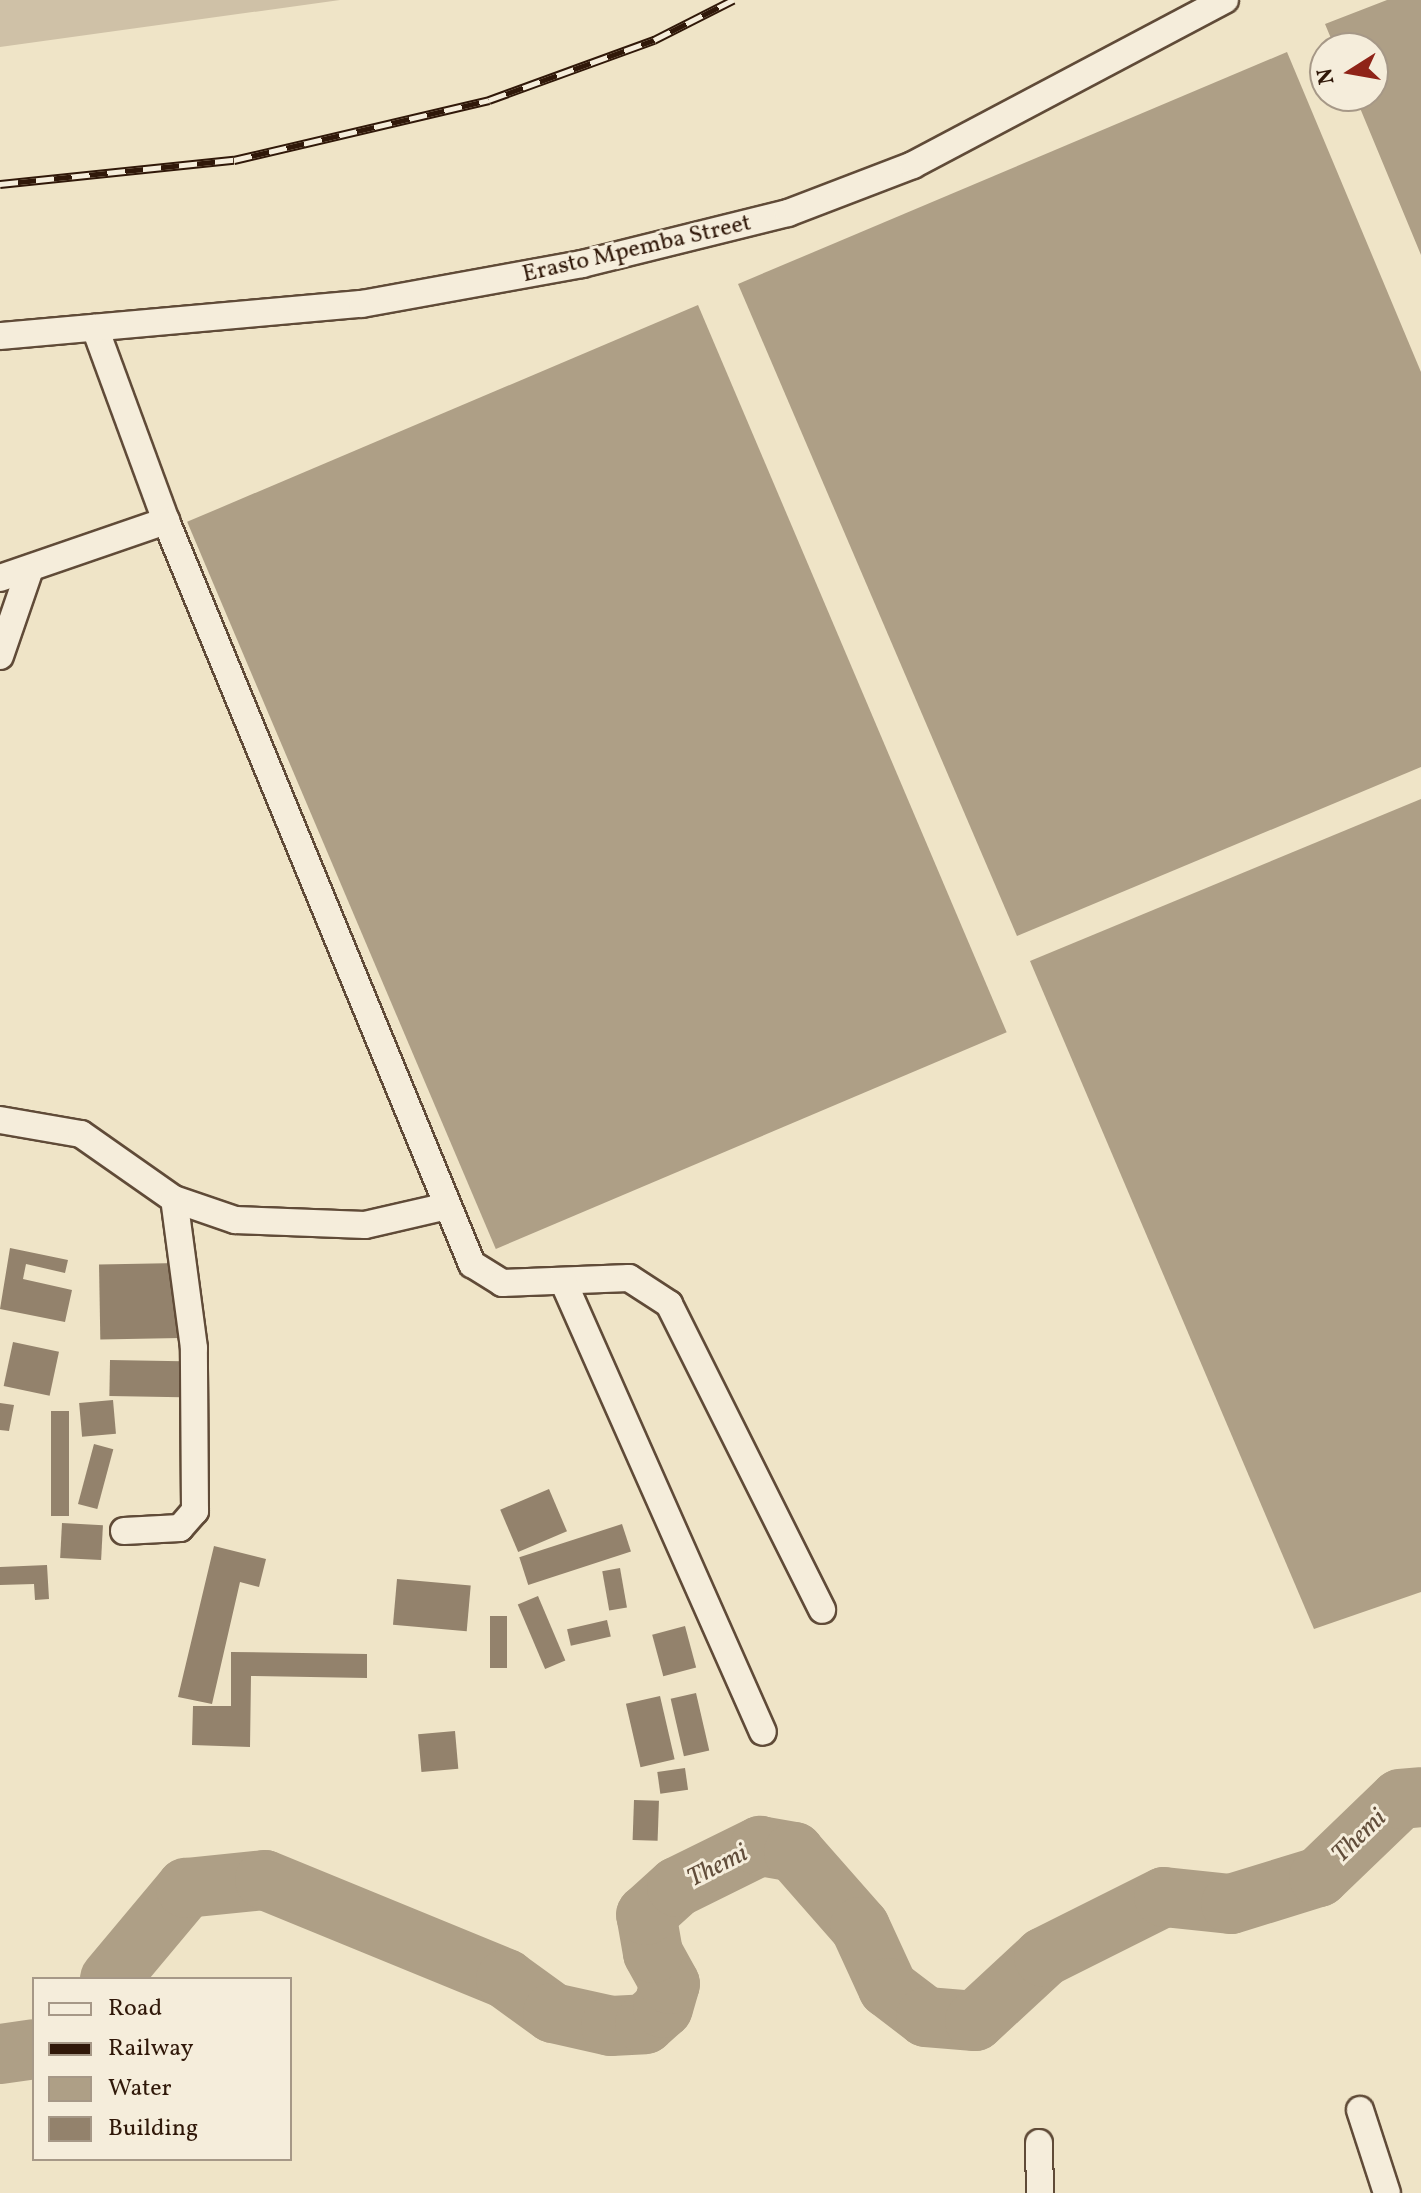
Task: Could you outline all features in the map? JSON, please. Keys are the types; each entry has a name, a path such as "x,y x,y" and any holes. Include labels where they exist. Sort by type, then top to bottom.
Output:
{"street":[{"name":"Erasto Mpemba Street","path":"0,336 362,304 582,264 788,213 913,165 1220,1"},
{"path":"95,328 166,521 472,1264 486,1276 530,1285 629,1278 669,1304 822,1610"},
{"path":"0,578 29,572 166,521"},
{"path":"0,656 29,572"},
{"path":"0,1120 81,1134 174,1199 235,1220 365,1225 447,1206"},
{"path":"124,1531 180,1528 195,1511 194,1348 174,1199"},
{"path":"563,1281 763,1732"},
{"path":"1360,2110 1387,2193"},
{"path":"1039,2143 1040,2193"}],"shaded area":[{"path":"0,0 340,0 0,47"}],"water":[{"path":"1387,0 1421,0 1421,255 1362,112 1389,112 1389,32 1328,32 1325,24"},
{"path":"1287,52 1309,105 1309,112 1312,112 1421,372 1421,767 1017,936 738,284"},
{"path":"698,305 1007,1032 496,1249 187,522"},
{"path":"1421,799 1421,1592 1314,1629 1030,961"}],"building":[{"path":"10,1248 68,1260 65,1273 26,1264 23,1279 72,1290 65,1322 0,1309"},
{"path":"179,1263 180,1338 100,1339 99,1264"},
{"path":"13,1342 59,1352 50,1396 4,1386"},
{"path":"110,1360 182,1361 181,1397 109,1396"},
{"path":"113,1400 116,1434 82,1437 79,1403"},
{"path":"0,1403 14,1405 9,1431 0,1430"},
{"path":"51,1411 69,1411 69,1516 51,1516"},
{"path":"94,1444 113,1449 97,1509 78,1504"},
{"path":"549,1489 567,1531 518,1552 500,1510"},
{"path":"62,1523 103,1525 101,1560 60,1558"},
{"path":"622,1524 631,1552 528,1585 519,1557"},
{"path":"214,1546 266,1559 259,1587 240,1582 212,1704 178,1697"},
{"path":"47,1565 49,1599 35,1600 34,1584 0,1585 0,1567"},
{"path":"620,1568 627,1607 609,1611 602,1571"},
{"path":"397,1579 471,1585 467,1631 393,1625"},
{"path":"538,1596 565,1660 545,1669 518,1605"},
{"path":"490,1616 507,1616 507,1668 490,1668"},
{"path":"607,1620 611,1637 571,1646 567,1629"},
{"path":"685,1626 696,1668 663,1676 652,1635"},
{"path":"231,1652 367,1654 367,1678 251,1676 250,1747 192,1745 193,1706 231,1706"},
{"path":"696,1693 709,1750 684,1756 671,1699"},
{"path":"660,1696 675,1759 641,1767 626,1704"},
{"path":"455,1731 458,1769 421,1772 418,1734"},
{"path":"685,1768 688,1790 660,1794 657,1772"},
{"path":"634,1800 659,1801 658,1841 633,1840"}],"waterway":[{"name":"Themi","path":"112,1977 186,1888 265,1880 506,1979 553,2013 611,2026 645,2024 663,2008 670,1984 653,1953 646,1915 677,1887 760,1846 794,1852 860,1927 888,1988 926,2017 975,2021 1044,1957 1164,1897 1231,1904 1319,1877 1400,1799 1421,1797"},
{"name":"Themi","path":"0,2054 32,2049"}],"railway":[{"path":"0,184 234,160 489,100 654,40 733,0"}]}
